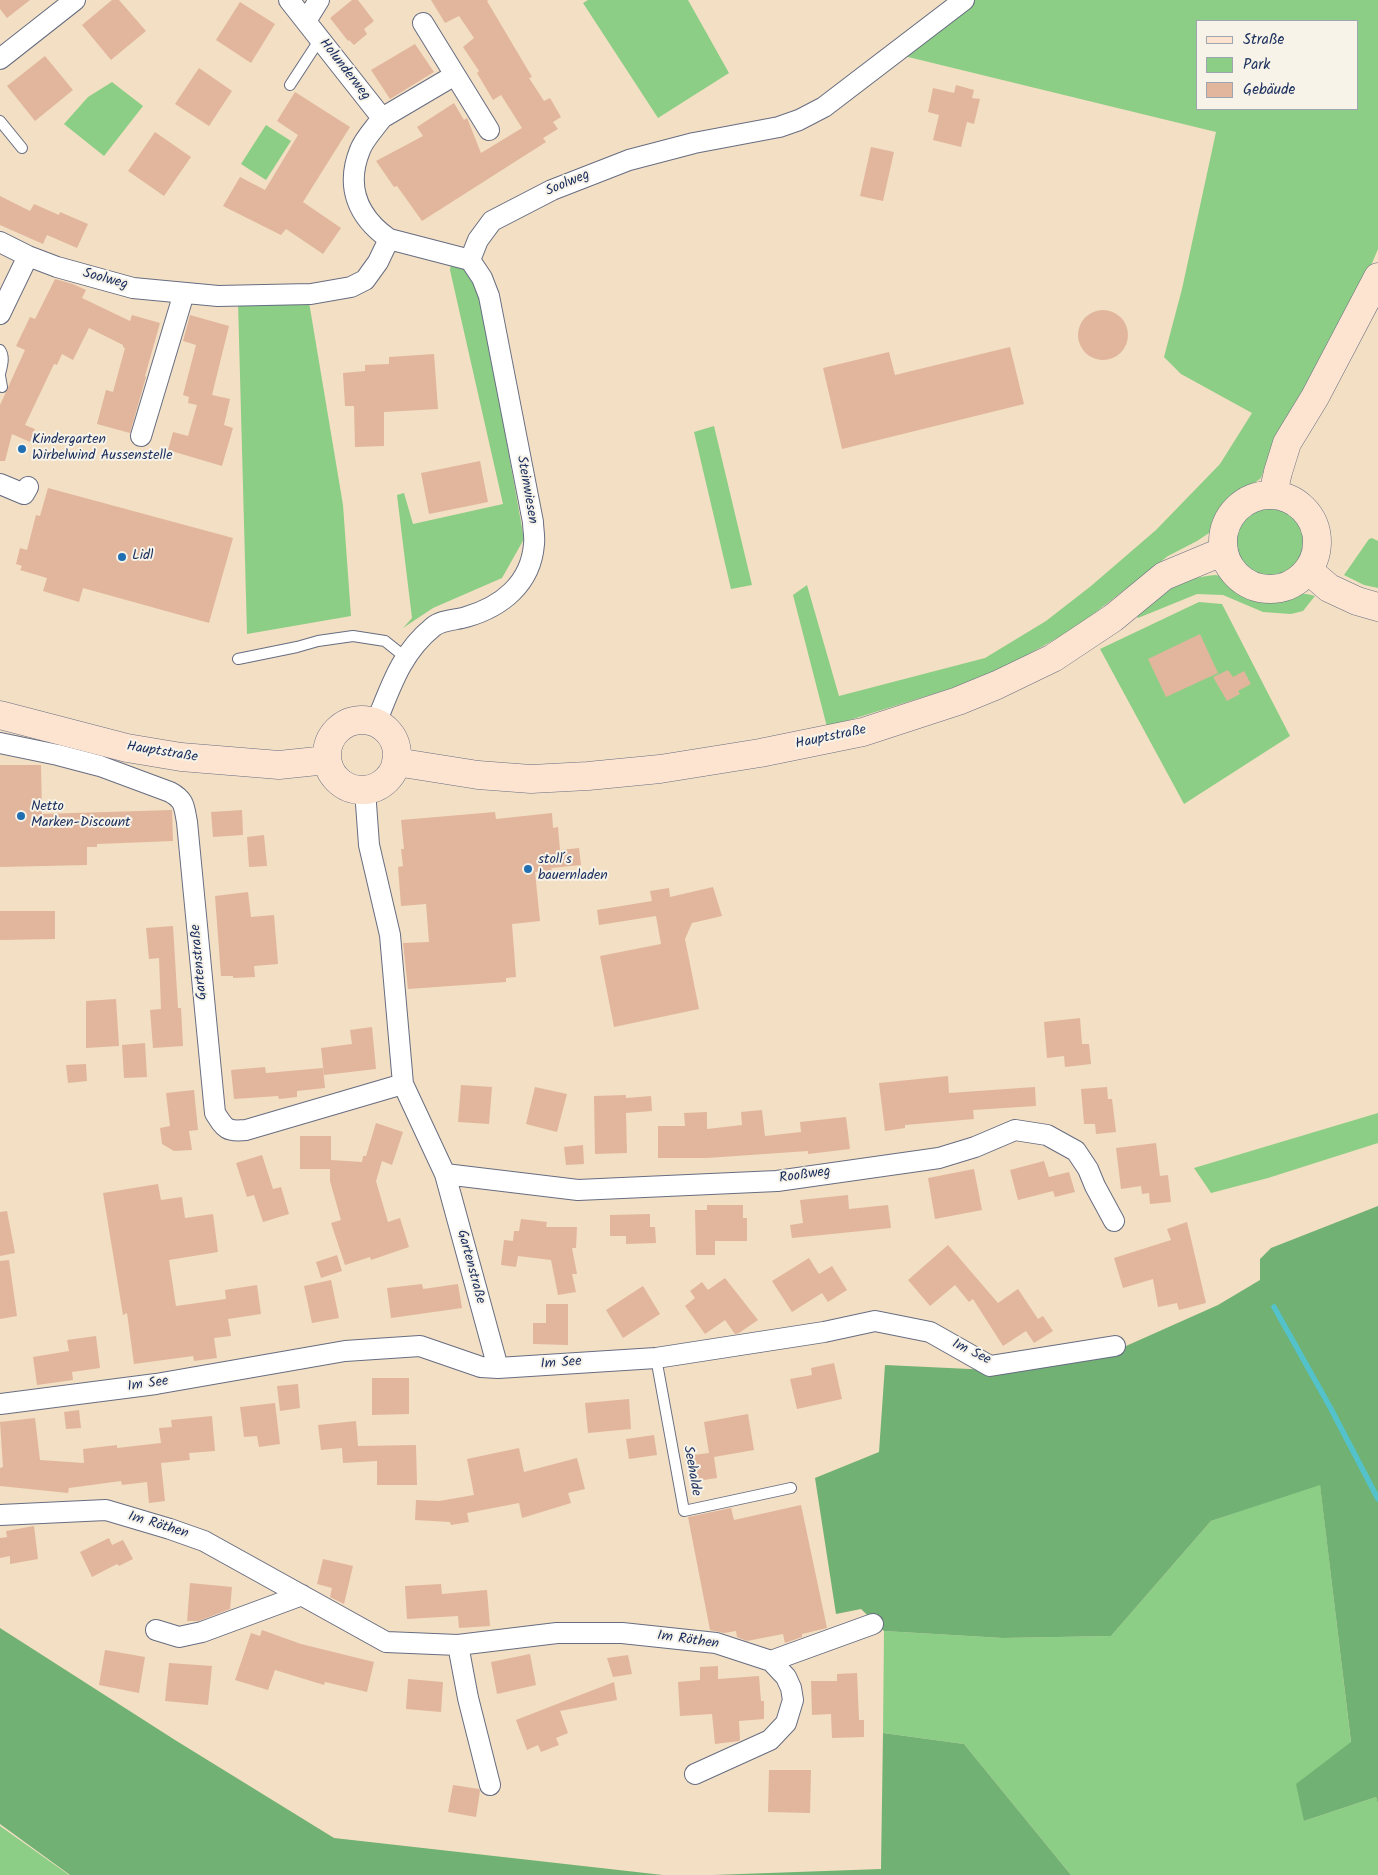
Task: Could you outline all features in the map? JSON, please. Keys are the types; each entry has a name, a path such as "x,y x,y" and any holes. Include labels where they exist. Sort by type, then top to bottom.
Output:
{"main road":[{"path":"1273,494 1287,443 1325,380 1378,277"},
{"path":"1273,494 1285,497 1298,504 1309,514 1318,542 1315,557 1308,570 1297,581 1283,588 1267,590 1252,586 1239,578 1229,566 1224,551 1223,537 1226,524 1244,502 1256,497 1273,494"},
{"name":"Hauptstraße","path":"396,762 487,776 532,779 588,776 660,769 751,754 863,732 958,701 998,685 1053,658 1113,618 1164,576 1224,551"},
{"path":"1308,570 1329,588 1357,601 1378,607"},
{"name":"Hauptstraße","path":"0,715 127,748 181,757 279,765 327,760"},
{"path":"365,720 376,723 390,735 394,743 396,762 392,772 385,781 376,787 354,790 337,780 331,772 327,760 330,741 344,725 354,721 365,720"}],"street":[{"path":"0,58 75,0"},
{"name":"Holunderweg","path":"290,0 382,118"},
{"path":"306,21 319,0"},
{"name":"Soolweg","path":"470,260 478,240 492,221 560,186 629,160 694,143 778,127 799,120 824,107 964,0"},
{"path":"423,24 489,130"},
{"path":"455,75 382,118 360,150 353,179 358,206 375,229 389,239 470,260"},
{"name":"Soolweg","path":"0,242 28,256 57,267 133,288 218,296 311,294 351,287 365,280 378,262 389,239"},
{"path":"0,314 28,256"},
{"name":"Steinwiesen","path":"376,723 405,657 414,643 436,625 468,617 486,610 505,599 520,585 528,568 534,545 533,522 489,296 482,278 470,260"},
{"path":"141,436 184,293"},
{"path":"0,484 24,494 28,487"},
{"name":"Gartenstraße","path":"0,743 100,766 170,792 178,796 183,802 187,822 215,1113 224,1128 234,1132 246,1130 403,1084"},
{"name":"Gartenstraße","path":"365,790 369,844 390,935 403,1084 445,1174 498,1368"},
{"name":"Rooßweg","path":"445,1174 578,1190 777,1181 939,1158 975,1147 1015,1130 1047,1135 1076,1151 1088,1169 1114,1221"},
{"name":"Im See","path":"0,1404 156,1384 345,1351 420,1346 481,1367 498,1368 656,1358 824,1332 876,1321 930,1332 990,1366 1115,1346"},
{"name":"Im Röthen","path":"0,1515 106,1510 204,1540 386,1642 458,1645 557,1634 622,1633 716,1644 772,1661"},
{"path":"156,1630 179,1637 202,1632 302,1595"},
{"path":"695,1774 770,1740 786,1723 793,1700 791,1688 786,1677 772,1661 873,1624"},
{"path":"458,1645 468,1698 490,1785"}],"lane":[{"path":"290,85 320,39"},
{"path":"0,121 22,148"},
{"path":"0,350 2,352 3,364 0,375 2,387"},
{"path":"238,659 318,641 353,636 385,641 405,657"},
{"name":"Seehalde","path":"656,1358 684,1511 791,1488"}],"green space":[{"path":"588,0 688,0 729,73 658,118 583,3"},
{"path":"975,0 1378,0 1378,249 1357,299 1280,430 1261,478 1228,503 1212,531 1168,556 1087,619 1011,664 962,685 827,727 793,595 807,585 839,696 985,658 1046,621 1091,586 1156,530 1220,464 1252,413 1181,374 1164,357 1182,289 1216,132 904,56"},
{"path":"112,82 143,106 104,156 64,124 88,97"},
{"path":"266,125 291,141 266,180 241,164"},
{"path":"471,242 524,539 502,578 433,608 403,628 412,618 397,495 404,493 413,524 503,504 450,270 452,257"},
{"path":"238,302 309,302 343,505 351,616 247,634"},
{"path":"714,426 752,585 731,589 694,432"},
{"path":"1272,503 1286,506 1298,514 1306,526 1309,540 1306,554 1298,566 1286,574 1272,577 1258,574 1246,566 1238,554 1235,540 1238,526 1246,514 1258,506"},
{"path":"1372,538 1378,541 1378,588 1364,585 1344,575 1369,539"},
{"path":"1215,575 1232,579 1250,591 1261,595 1275,596 1300,593 1315,596 1303,611 1291,614 1263,612 1223,595 1197,594 1138,618 1135,612 1172,587 1192,579"},
{"path":"1199,602 1222,604 1290,736 1184,804 1100,649"},
{"path":"1378,1113 1378,1143 1268,1178 1211,1193 1194,1168"},
{"path":"1378,1206 1378,1804 1376,1797 1304,1821 1296,1784 1351,1742 1320,1485 1211,1521 1111,1636 1003,1638 884,1631 861,1609 836,1614 815,1478 879,1452 885,1365 991,1370 1126,1346 1218,1305 1260,1280 1260,1259 1271,1248"},
{"path":"1320,1484 1351,1743 1304,1821 1376,1797 1378,1804 1378,1875 1071,1875 964,1744 883,1733 884,1631 1003,1638 1111,1636 1211,1521"},
{"path":"0,1628 175,1740 334,1838 663,1875 70,1875 0,1824"},
{"path":"883,1733 964,1744 1071,1875 713,1875 881,1869"},
{"path":"0,1826 69,1875 0,1875"}],"building":[{"path":"0,0 30,0 7,18 0,9"},
{"path":"112,0 119,0 146,31 111,60 82,25"},
{"path":"352,0 358,0 374,21 364,29 367,34 354,45 348,41 330,18"},
{"path":"431,0 489,0 487,1 532,77 529,78 544,101 550,98 561,117 553,122 558,129 543,138 546,142 422,221 397,186 394,187 376,161 423,136 417,127 454,103 464,120 467,118 481,153 522,128 501,95 493,100 477,73 479,71 463,47 474,38 459,16 445,23"},
{"path":"240,2 275,24 251,63 216,40"},
{"path":"415,44 434,72 390,99 371,70"},
{"path":"45,56 73,90 35,121 7,86"},
{"path":"199,68 232,91 209,126 175,104"},
{"path":"956,85 974,90 972,98 980,99 974,124 967,122 961,147 933,140 939,115 928,112 933,88 954,93"},
{"path":"295,92 350,127 303,202 341,228 323,254 286,229 281,235 223,206 240,177 265,190 298,135 277,121"},
{"path":"155,132 191,157 164,196 128,171"},
{"path":"871,147 894,152 883,201 860,196"},
{"path":"0,196 30,211 34,204 59,215 60,212 88,224 77,248 47,235 43,244 0,225"},
{"path":"55,279 86,290 82,298 130,321 132,315 160,323 130,433 97,424 106,390 113,392 125,348 123,345 89,328 73,360 62,354 57,365 54,364 25,425 35,429 30,442 12,434 5,461 0,461 0,405 25,350 16,346 30,317 35,319"},
{"path":"1103,310 1113,312 1121,317 1126,325 1128,335 1126,345 1121,353 1113,358 1103,360 1093,358 1085,353 1080,345 1078,335 1080,325 1085,317 1093,312"},
{"path":"190,315 229,326 212,395 230,399 224,425 233,428 222,466 168,450 173,432 188,436 197,405 188,403 189,397 183,395 196,345 183,341"},
{"path":"1010,347 1024,404 842,449 823,368 889,352 895,375"},
{"path":"434,354 438,409 384,412 384,446 355,447 354,406 345,406 343,373 365,371 365,365 389,364 389,357"},
{"path":"480,461 488,502 429,514 421,473"},
{"name":"Lidl","path":"48,488 233,538 209,623 83,588 79,602 43,591 47,578 20,570 22,566 16,564 20,548 27,550 36,515 40,516"},
{"path":"1200,634 1218,673 1166,697 1148,659"},
{"path":"1228,670 1233,677 1244,671 1251,684 1238,691 1240,694 1227,701 1213,677"},
{"path":"0,765 41,765 42,814 172,810 173,841 97,844 97,847 87,847 87,865 0,867"},
{"path":"242,810 243,835 213,837 211,812"},
{"path":"495,812 496,819 552,813 553,828 558,827 560,850 579,848 581,865 551,868 552,870 535,872 540,921 512,924 516,977 506,978 506,982 408,989 403,943 429,942 426,904 401,906 398,867 403,866 401,849 404,849 401,820"},
{"path":"264,835 267,866 249,867 247,837"},
{"path":"713,887 722,916 692,923 685,939 699,1009 614,1027 600,956 661,944 656,916 599,925 597,910 652,901 650,891 669,888 670,897"},
{"path":"248,892 251,917 274,915 278,964 254,966 255,977 233,978 233,976 221,976 215,896"},
{"path":"0,911 55,911 55,939 0,940"},
{"path":"173,926 178,1008 181,1008 183,1046 153,1048 150,1010 161,1009 159,958 149,959 146,928"},
{"path":"116,999 119,1046 86,1048 86,1001"},
{"path":"1080,1018 1082,1044 1089,1044 1091,1064 1065,1067 1064,1056 1047,1058 1044,1022"},
{"path":"372,1027 376,1069 324,1075 321,1048 352,1044 350,1030"},
{"path":"145,1043 147,1077 124,1078 122,1045"},
{"path":"86,1064 87,1081 68,1083 66,1065"},
{"path":"265,1067 266,1073 323,1068 325,1088 297,1091 297,1097 279,1099 278,1096 234,1099 231,1070"},
{"path":"948,1076 949,1093 1035,1087 1036,1106 973,1110 974,1119 905,1125 905,1128 885,1131 879,1083"},
{"path":"461,1085 492,1087 489,1124 458,1122"},
{"path":"535,1087 567,1094 557,1132 526,1124"},
{"path":"1107,1087 1108,1099 1112,1099 1116,1132 1096,1134 1095,1124 1084,1124 1081,1089"},
{"path":"194,1090 198,1130 189,1131 192,1150 174,1151 162,1144 160,1128 170,1126 166,1093"},
{"path":"626,1095 626,1098 651,1096 652,1111 626,1113 627,1153 595,1154 594,1096"},
{"path":"762,1110 765,1136 801,1132 800,1122 846,1117 850,1149 808,1154 808,1151 707,1158 658,1158 658,1126 685,1126 684,1113 707,1112 707,1129 742,1125 741,1112"},
{"path":"376,1123 403,1132 392,1165 382,1161 376,1181 388,1222 400,1218 409,1247 371,1260 370,1257 345,1265 331,1223 341,1220 330,1181 330,1169 300,1169 300,1136 331,1136 331,1160 362,1162 363,1156 366,1156"},
{"path":"1156,1143 1160,1176 1168,1175 1171,1202 1150,1204 1149,1193 1142,1194 1141,1186 1121,1189 1116,1148"},
{"path":"583,1145 584,1164 566,1165 564,1147"},
{"path":"262,1155 273,1189 281,1187 289,1214 263,1222 254,1195 247,1197 236,1163"},
{"path":"1044,1161 1049,1177 1069,1172 1075,1192 1055,1197 1053,1191 1018,1200 1010,1170"},
{"path":"974,1169 982,1210 935,1219 928,1178"},
{"path":"158,1184 161,1200 182,1197 185,1218 213,1214 218,1252 169,1260 176,1306 226,1299 225,1290 257,1285 261,1314 228,1319 231,1336 214,1338 217,1358 194,1361 193,1356 134,1364 127,1313 123,1315 103,1193"},
{"path":"848,1195 849,1209 888,1205 891,1228 792,1238 790,1225 803,1223 800,1200"},
{"path":"707,1205 743,1205 743,1218 747,1218 747,1241 715,1241 715,1255 696,1255 695,1210 707,1210"},
{"path":"7,1211 15,1253 0,1256 0,1212"},
{"path":"650,1214 650,1227 655,1227 656,1243 626,1244 626,1236 610,1236 610,1215"},
{"path":"521,1219 547,1222 546,1227 577,1227 576,1248 572,1248 577,1274 572,1274 576,1292 558,1295 551,1260 518,1256 516,1267 501,1265 504,1240 513,1241 514,1231 519,1231"},
{"path":"1187,1222 1206,1303 1179,1310 1177,1303 1158,1307 1153,1279 1123,1288 1114,1258 1171,1240 1167,1229"},
{"path":"948,1245 998,1303 1018,1289 1038,1319 1043,1316 1053,1331 1034,1343 1026,1331 1003,1346 973,1299 969,1302 955,1285 930,1306 908,1280"},
{"path":"337,1255 342,1271 321,1278 316,1262"},
{"path":"809,1258 819,1274 832,1266 847,1290 828,1302 822,1293 792,1312 772,1281"},
{"path":"9,1260 17,1316 0,1319 0,1261"},
{"path":"725,1278 758,1320 735,1334 725,1320 705,1334 685,1306 695,1298 690,1291 702,1282 708,1290"},
{"path":"331,1280 339,1318 312,1323 304,1286"},
{"path":"422,1284 423,1289 458,1284 462,1308 391,1318 387,1288"},
{"path":"643,1286 660,1314 623,1338 606,1310"},
{"path":"546,1304 568,1304 568,1345 533,1344 533,1323 546,1323"},
{"path":"96,1336 100,1368 72,1372 73,1380 37,1385 33,1357 69,1351 67,1340"},
{"path":"834,1363 842,1399 797,1409 790,1379 812,1375 811,1368"},
{"path":"372,1378 409,1378 409,1414 372,1415"},
{"path":"298,1384 300,1408 280,1411 277,1386"},
{"path":"629,1399 631,1429 588,1433 585,1403"},
{"path":"275,1403 280,1444 259,1447 257,1436 244,1437 240,1407"},
{"path":"79,1410 81,1428 66,1429 64,1412"},
{"path":"748,1414 754,1450 714,1457 717,1478 690,1482 685,1456 709,1453 704,1422"},
{"path":"212,1416 215,1451 189,1453 190,1460 161,1463 165,1501 149,1503 147,1482 122,1485 121,1481 69,1488 68,1493 0,1486 0,1468 3,1467 0,1422 35,1418 40,1460 84,1463 83,1449 117,1445 117,1448 161,1443 159,1428 172,1427 171,1420"},
{"path":"356,1421 358,1446 416,1445 417,1485 377,1485 377,1461 343,1463 342,1448 321,1450 318,1425"},
{"path":"654,1435 657,1455 629,1459 626,1439"},
{"path":"519,1448 524,1472 577,1458 585,1489 568,1493 571,1503 522,1518 519,1503 467,1513 469,1522 451,1525 450,1522 415,1520 416,1500 439,1501 474,1495 467,1459"},
{"path":"801,1505 827,1628 802,1634 802,1637 785,1643 783,1634 747,1641 737,1637 736,1631 724,1633 710,1630 688,1517 731,1508 734,1520"},
{"path":"34,1526 38,1559 10,1564 10,1556 0,1558 0,1538 7,1537 6,1531"},
{"path":"109,1538 112,1545 123,1540 133,1559 119,1566 117,1564 92,1577 80,1552"},
{"path":"323,1559 353,1566 344,1604 330,1597 332,1588 317,1584"},
{"path":"190,1583 232,1587 230,1609 199,1621 187,1621"},
{"path":"441,1584 442,1594 487,1590 490,1626 459,1628 458,1616 407,1619 405,1586"},
{"path":"262,1630 301,1644 374,1662 367,1692 325,1682 324,1685 275,1670 268,1690 235,1680 251,1633 260,1636"},
{"path":"105,1650 145,1657 139,1693 99,1685"},
{"path":"530,1654 536,1685 497,1694 491,1662"},
{"path":"628,1655 632,1674 613,1677 607,1658"},
{"path":"169,1663 212,1666 208,1705 165,1701"},
{"path":"718,1666 718,1679 759,1676 761,1701 764,1701 764,1719 739,1721 739,1741 715,1744 712,1714 680,1716 678,1682 700,1680 700,1667"},
{"path":"857,1673 859,1720 864,1720 864,1737 832,1738 831,1714 812,1715 811,1681 837,1681 837,1674"},
{"path":"408,1679 443,1682 441,1712 406,1709"},
{"path":"614,1682 617,1700 560,1711 568,1733 556,1738 559,1745 541,1752 538,1745 527,1750 516,1720"},
{"path":"769,1770 811,1770 810,1813 768,1812"},
{"path":"453,1785 479,1789 476,1817 448,1812"}],"waterway":[{"path":"1274,1307 1330,1407 1378,1499"}],"place":[{"name":"Kindergarten Wirbelwind Aussenstelle","path":"22,449"},
{"name":"Lidl","path":"122,557"},
{"name":"Netto Marken-Discount","path":"21,816"},
{"name":"stoll´s bauernladen","path":"528,869"}]}
